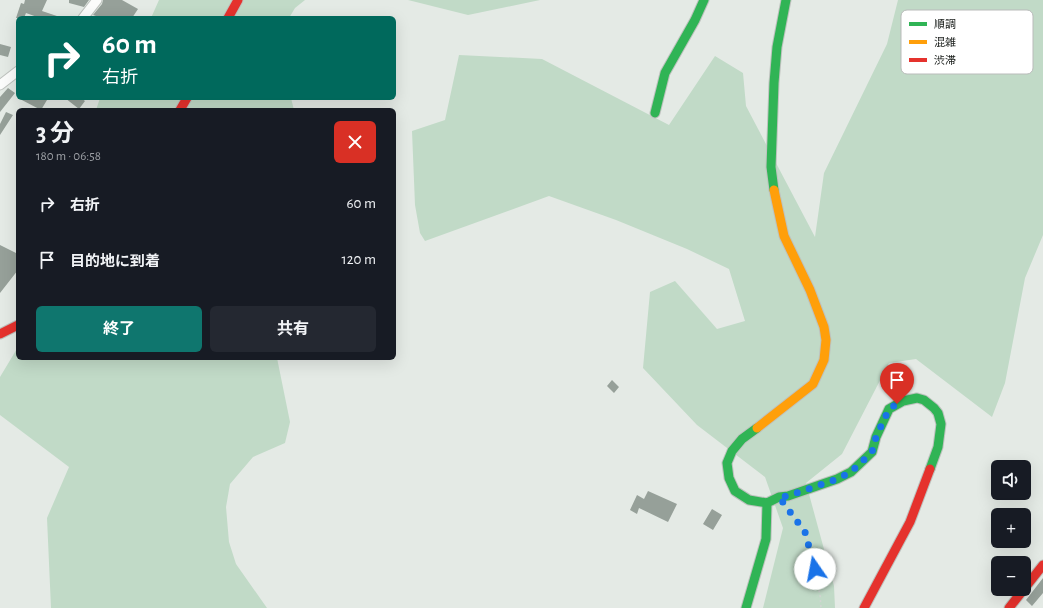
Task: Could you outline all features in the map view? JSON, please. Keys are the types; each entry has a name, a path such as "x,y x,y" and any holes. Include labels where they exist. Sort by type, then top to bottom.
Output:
{"street":[{"path":"85,16 98,0"},
{"path":"229,16 238,0"},
{"path":"655,113 665,73 695,20 704,0"},
{"path":"786,0 778,47 774,90 771,167 774,193 784,236 810,290 824,327 826,340 824,360 812,384 772,417 742,439 732,451 726,463 729,478 735,491 749,500 767,503 779,497 788,496 837,479 851,472 872,452 876,437 889,409 903,401 917,398 930,404 938,413 941,424 938,448 910,522 864,608"},
{"path":"0,85 16,73"},
{"path":"0,334 16,326"},
{"path":"746,608 766,539 767,503"},
{"path":"1009,608 1043,565"}],"path":[{"path":"779,497 805,532 809,544 821,608"}],"green space":[{"path":"159,0 305,0 295,8 290,16 152,16"},
{"path":"408,0 540,0 468,15"},
{"path":"898,0 1043,0 1043,235 1025,278 1005,383 992,417 916,359 889,363 842,454 806,483 834,586 835,608 763,608 783,528 765,477 697,425 643,368 650,292 675,281 717,329 745,321 729,269 687,249 616,220 549,196 425,241 420,233 415,205 412,131 445,120 459,55 542,59 669,125 715,56 743,73 746,106 815,237 824,173 887,44"},
{"path":"99,100 292,100 294,108 97,108"},
{"path":"16,350 16,360 277,360 290,422 285,443 253,457 230,484 226,507 229,542 236,564 267,608 51,608 47,518 69,467 0,415 0,377"}],"building":[{"path":"25,0 47,0 42,11 57,16 34,16 26,13 25,16 17,16 21,3 24,4"},
{"path":"69,0 89,0 84,7 69,3"},
{"path":"103,0 122,0 138,9 133,16 93,15 102,4"},
{"path":"0,44 11,47 8,57 0,55"},
{"path":"8,88 15,93 0,112 0,97"},
{"path":"22,100 47,100 42,108 37,108"},
{"path":"68,100 85,101 80,108"},
{"path":"6,112 13,115 0,135 0,124"},
{"path":"0,245 16,253 16,273 0,293"},
{"path":"612,380 619,387 614,393 607,386"},
{"path":"648,491 677,504 668,522 639,508 637,514 630,510 637,495 644,499"},
{"path":"712,509 722,515 713,530 703,524"},
{"path":"1043,578 1043,593 1032,606 1026,600 1031,596 1031,594"}],"traffic: fast":[{"path":"655,113 665,73 695,20 704,0"},
{"path":"774,190 771,167 774,83 777,47 786,0"},
{"path":"757,428 742,439 732,451 727,463 729,478 735,491 749,500 767,503 779,497 788,496 837,479 851,472 872,452 876,437 889,409 903,401 917,398 924,400 934,408 938,413 941,424 938,447 930,469"},
{"path":"746,608 766,539 767,503"}],"traffic: slow":[{"path":"757,428 813,384 824,360 826,340 824,327 810,290 784,236 774,190"}],"traffic: jam":[{"path":"229,16 238,0"},
{"path":"181,108 186,100"},
{"path":"0,334 16,326"},
{"path":"864,608 910,522 930,469"},
{"path":"1009,608 1043,565"}],"route":[{"path":"815,569 805,532 779,497 788,496 837,479 851,472 872,452 876,437 889,409 897,404"}]}
